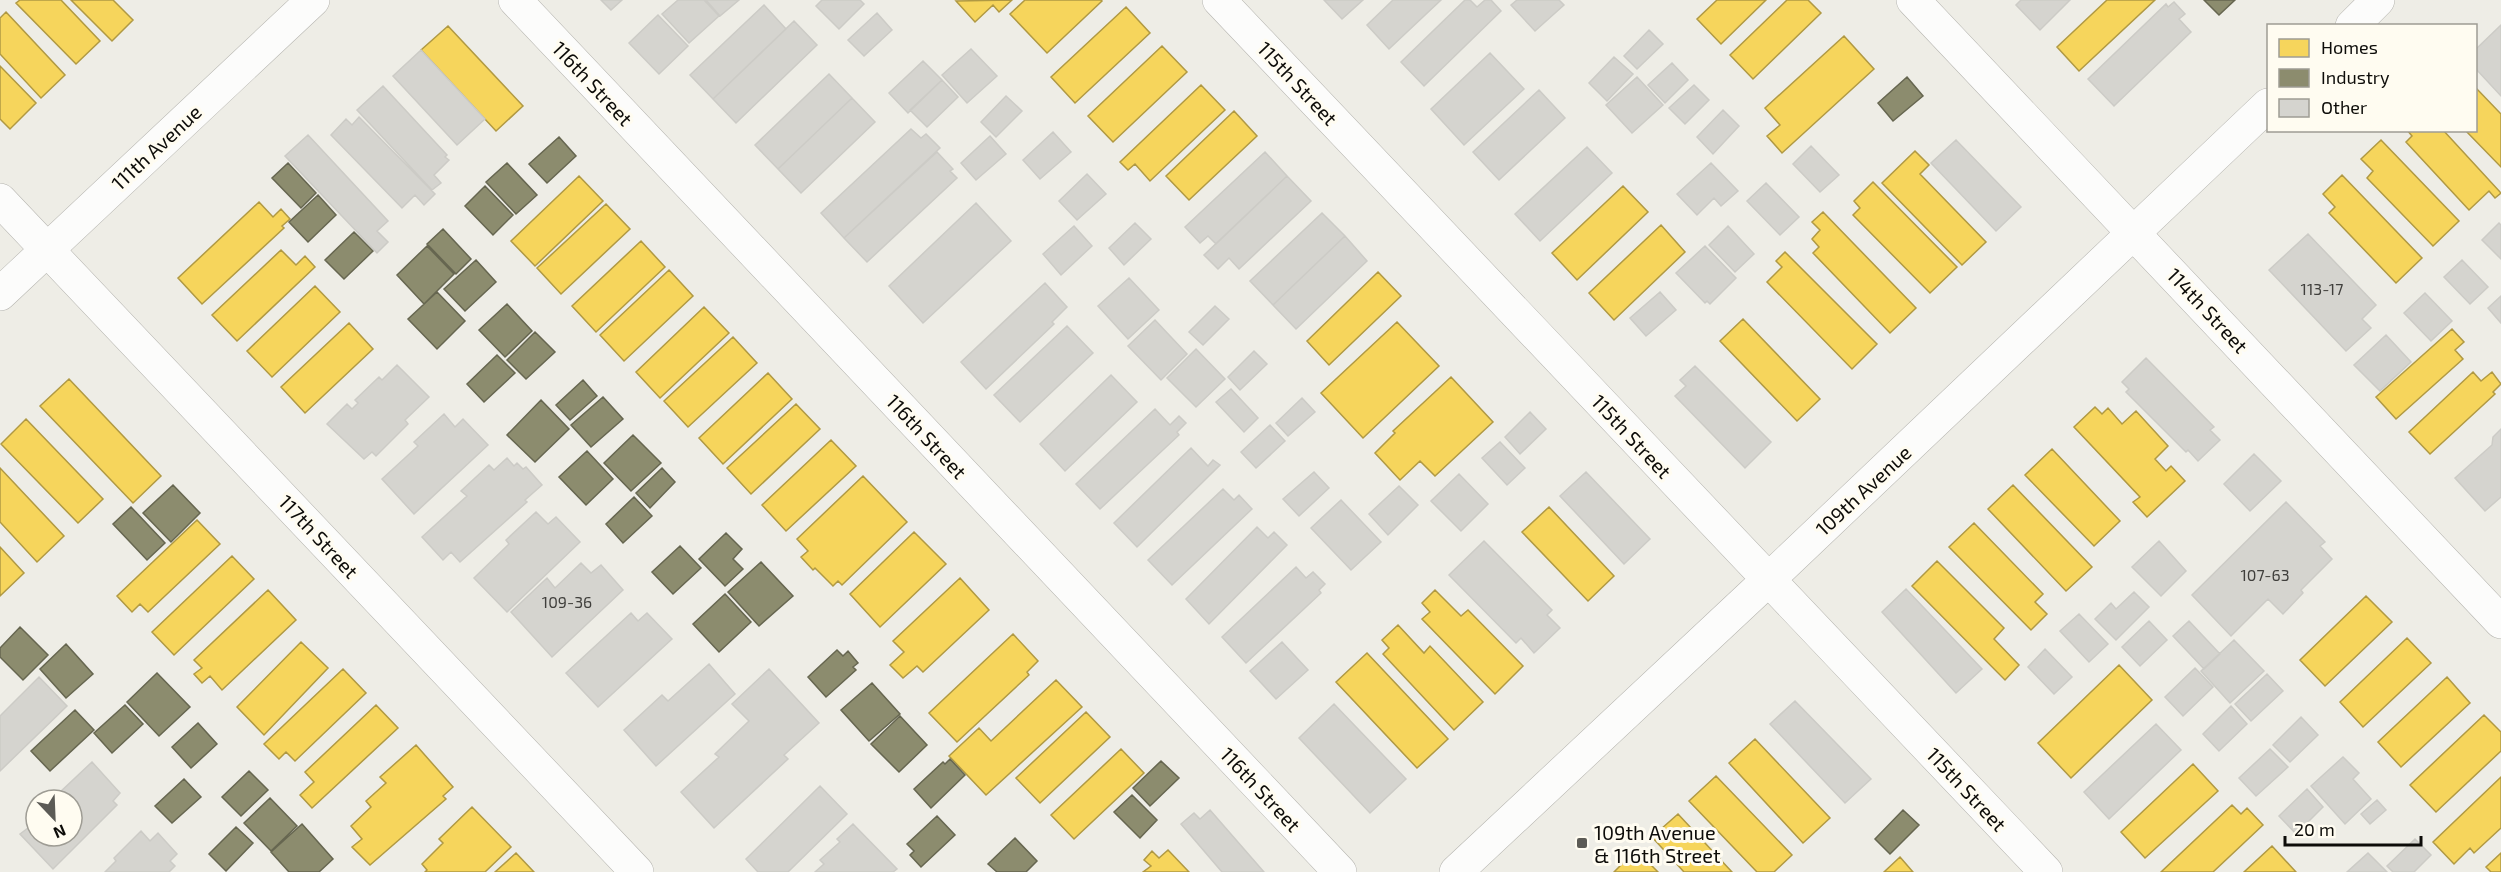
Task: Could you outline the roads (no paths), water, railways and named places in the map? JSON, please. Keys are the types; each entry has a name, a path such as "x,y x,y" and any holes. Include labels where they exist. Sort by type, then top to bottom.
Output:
{"street":[{"name":"111th Avenue","path":"0,294 313,0"},
{"name":"116th Street","path":"515,0 1340,872"},
{"name":"115th Street","path":"1219,0 2046,872"},
{"name":"114th Street","path":"1913,0 2501,622"},
{"path":"2354,24 2378,0"},
{"name":"109th Avenue","path":"1456,872 1768,580 2267,106"},
{"name":"117th Street","path":"0,200 637,872"}],"place":[{"name":"109th Avenue & 116th Street","path":"1582,843"}]}
